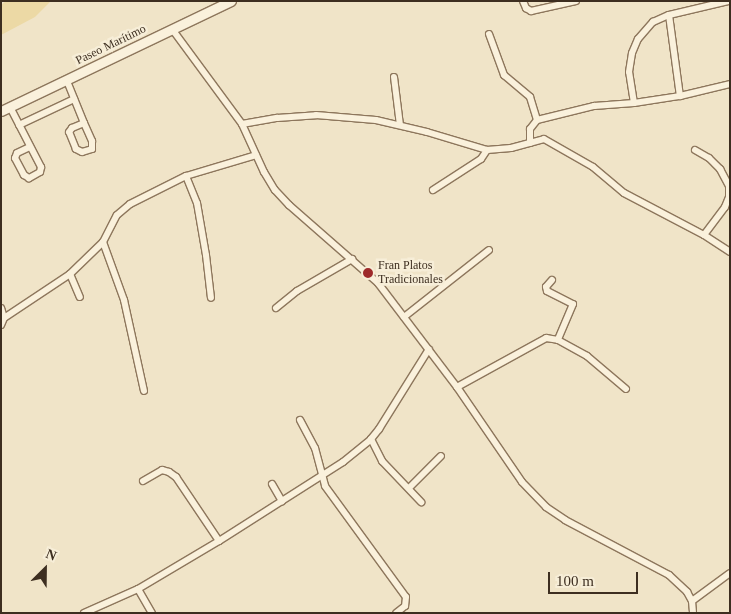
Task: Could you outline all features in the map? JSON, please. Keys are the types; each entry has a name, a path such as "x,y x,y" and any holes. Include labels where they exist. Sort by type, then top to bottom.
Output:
{"main road":[{"name":"Paseo Marítimo","path":"6,109 231,1"}],"street":[{"path":"523,1 526,8 531,11 576,1"},
{"path":"634,103 629,72 632,53 638,39 653,22 668,16 728,1"},
{"path":"668,16 680,96"},
{"path":"172,29 242,124 264,172 284,200 378,283 457,387 522,482 538,500 564,520 669,575 687,592 692,601 693,613"},
{"path":"489,34 504,75 530,97 537,120"},
{"path":"394,77 400,125"},
{"path":"67,81 84,123 93,147 82,152 76,149 69,132 72,128 84,123"},
{"path":"530,143 530,129 537,120 594,106 634,103 680,96 730,84"},
{"path":"19,125 74,99"},
{"path":"6,109 19,125 30,147 41,170 29,178 24,176 15,158 17,153 30,147"},
{"path":"242,124 277,118 316,115 376,120 487,150 546,140 593,167 624,193 704,235 730,252"},
{"path":"432,190 481,159 487,150"},
{"path":"695,150 720,169 729,186 729,197 725,207 704,235"},
{"path":"1,308 3,321 70,274 103,242 117,215 130,204 186,176 256,155"},
{"path":"186,176 197,203 211,298"},
{"path":"103,242 124,300 144,391"},
{"path":"404,317 489,250"},
{"path":"276,308 297,291 352,259"},
{"path":"70,274 80,297"},
{"path":"552,280 547,291 573,304 558,340"},
{"path":"457,387 539,340 558,340 587,356 626,389"},
{"path":"84,613 138,589 322,478 371,439 429,349"},
{"path":"300,420 315,448 322,478 342,513 406,598 405,606 396,613"},
{"path":"371,439 382,461 421,502"},
{"path":"409,488 441,456"},
{"path":"143,481 162,470 176,477 219,541"},
{"path":"272,484 282,501"},
{"path":"692,601 730,573"},
{"path":"138,589 152,613"}],"sand":[{"path":"6,1 51,1 35,17 1,35 1,5"}],"place":[{"name":"Fran Platos Tradicionales","path":"368,273"}]}
